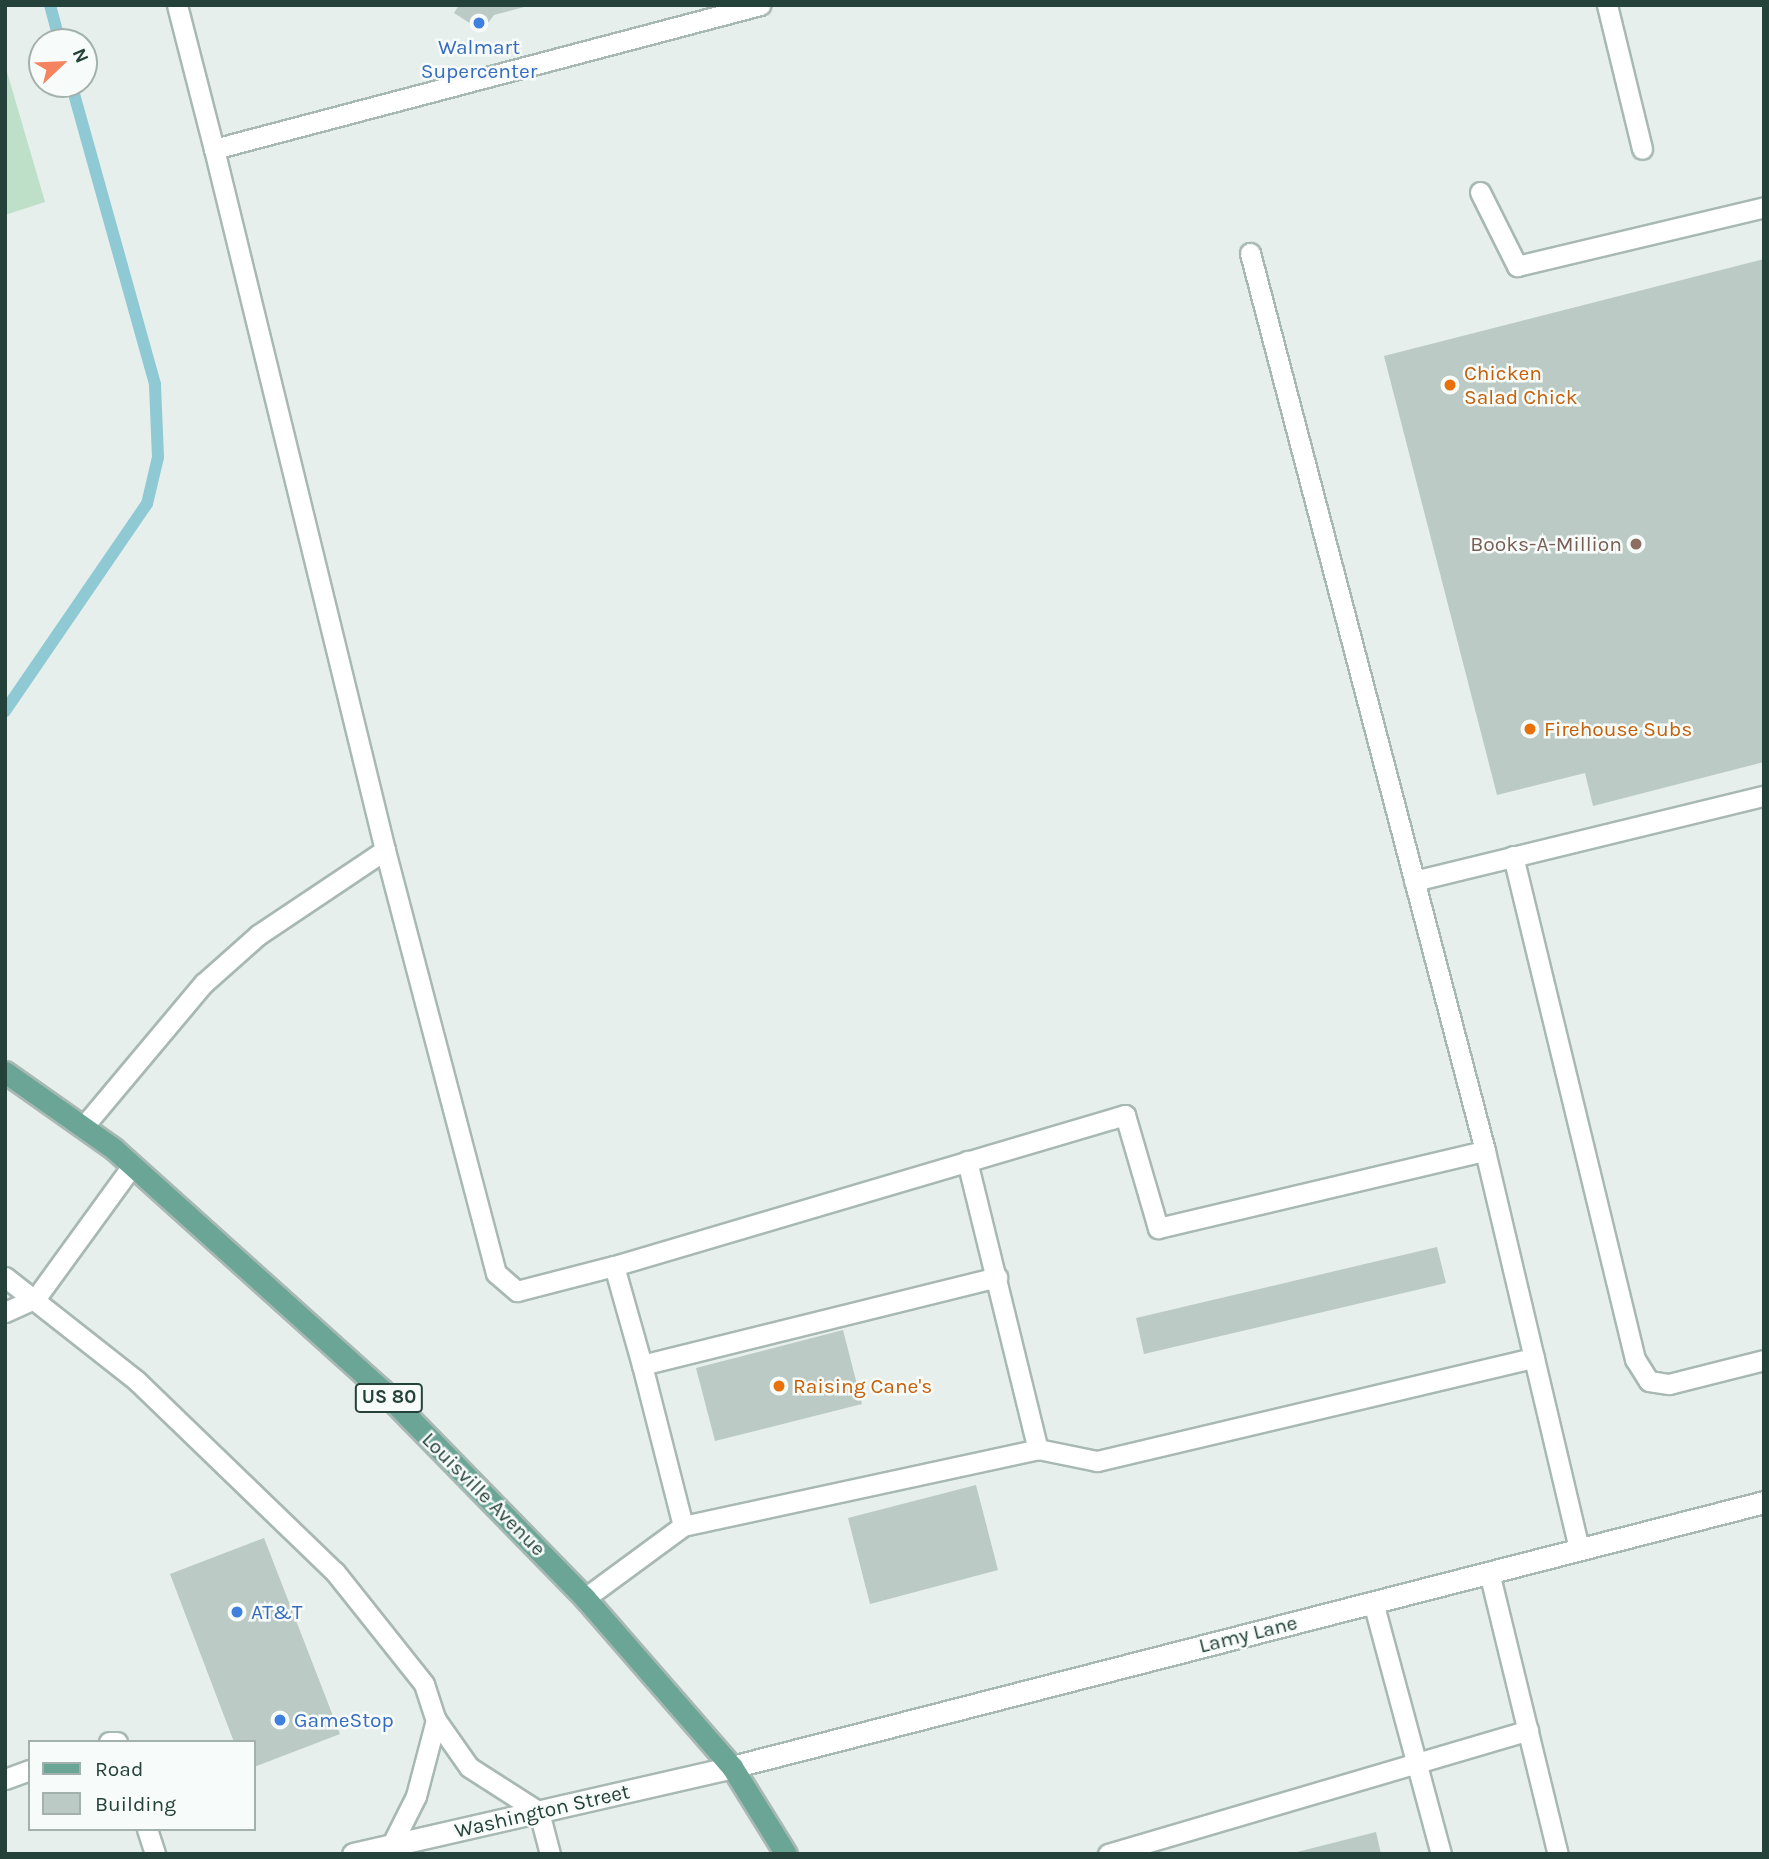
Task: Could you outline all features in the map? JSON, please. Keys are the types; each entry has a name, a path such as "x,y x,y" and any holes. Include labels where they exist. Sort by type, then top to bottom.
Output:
{"main road":[{"name":"Louisville Avenue","path":"5,1072 83,1127 132,1166 382,1390 586,1598 732,1767 786,1854"}],"street":[{"name":"Lamy Lane","path":"732,1767 1764,1502"},
{"name":"Washington Street","path":"353,1854 392,1850 539,1811 732,1767"}],"lane":[{"path":"177,5 385,850 496,1273 517,1290 614,1266 1125,1115 1158,1228 1485,1151"},
{"path":"214,149 760,5"},
{"path":"1607,5 1642,149"},
{"path":"1480,192 1517,266 1764,207"},
{"path":"1250,254 1485,1151 1579,1550"},
{"path":"1414,881 1764,796"},
{"path":"83,1127 204,983 258,935 385,850"},
{"path":"1513,856 1635,1359 1649,1381 1669,1384 1764,1360"},
{"path":"967,1161 1038,1449"},
{"path":"5,1312 36,1298 132,1166"},
{"path":"614,1266 683,1526"},
{"path":"642,1365 997,1276"},
{"path":"5,1277 36,1298 137,1381 335,1572 424,1684 436,1720 469,1767 539,1811 550,1854"},
{"path":"586,1598 683,1526 1038,1449 1097,1461 1534,1357"},
{"path":"1489,1572 1558,1854"},
{"path":"1373,1602 1441,1854"},
{"path":"392,1850 416,1796 436,1720"},
{"path":"1108,1854 1419,1765 1528,1730"},
{"path":"5,1779 28,1771"},
{"path":"148,1831 155,1854"}],"green space":[{"path":"5,65 45,202 5,215"}],"building":[{"name":"Walmart Supercenter","path":"459,5 528,6 494,15 482,31 454,13"},
{"path":"1764,259 1764,762 1593,806 1585,773 1497,795 1384,356"},
{"path":"1437,1247 1446,1283 1144,1354 1136,1318"},
{"name":"Raising Cane's","path":"843,1330 862,1404 715,1441 696,1368"},
{"path":"976,1485 998,1570 870,1604 848,1518"},
{"path":"264,1538 340,1734 256,1766 256,1740 233,1740 170,1574"},
{"path":"1376,1832 1381,1854 1293,1854 1293,1853"}],"waterway":[{"path":"50,5 56,28"},
{"path":"5,711 147,504 158,457 155,384 75,98"}],"place":[{"name":"Walmart Supercenter","path":"479,23"},
{"name":"Chicken Salad Chick","path":"1450,385"},
{"name":"Books-A-Million","path":"1636,544"},
{"name":"Firehouse Subs","path":"1530,729"},
{"name":"Raising Cane's","path":"779,1386"},
{"name":"AT&T","path":"237,1612"},
{"name":"GameStop","path":"280,1720"}]}
